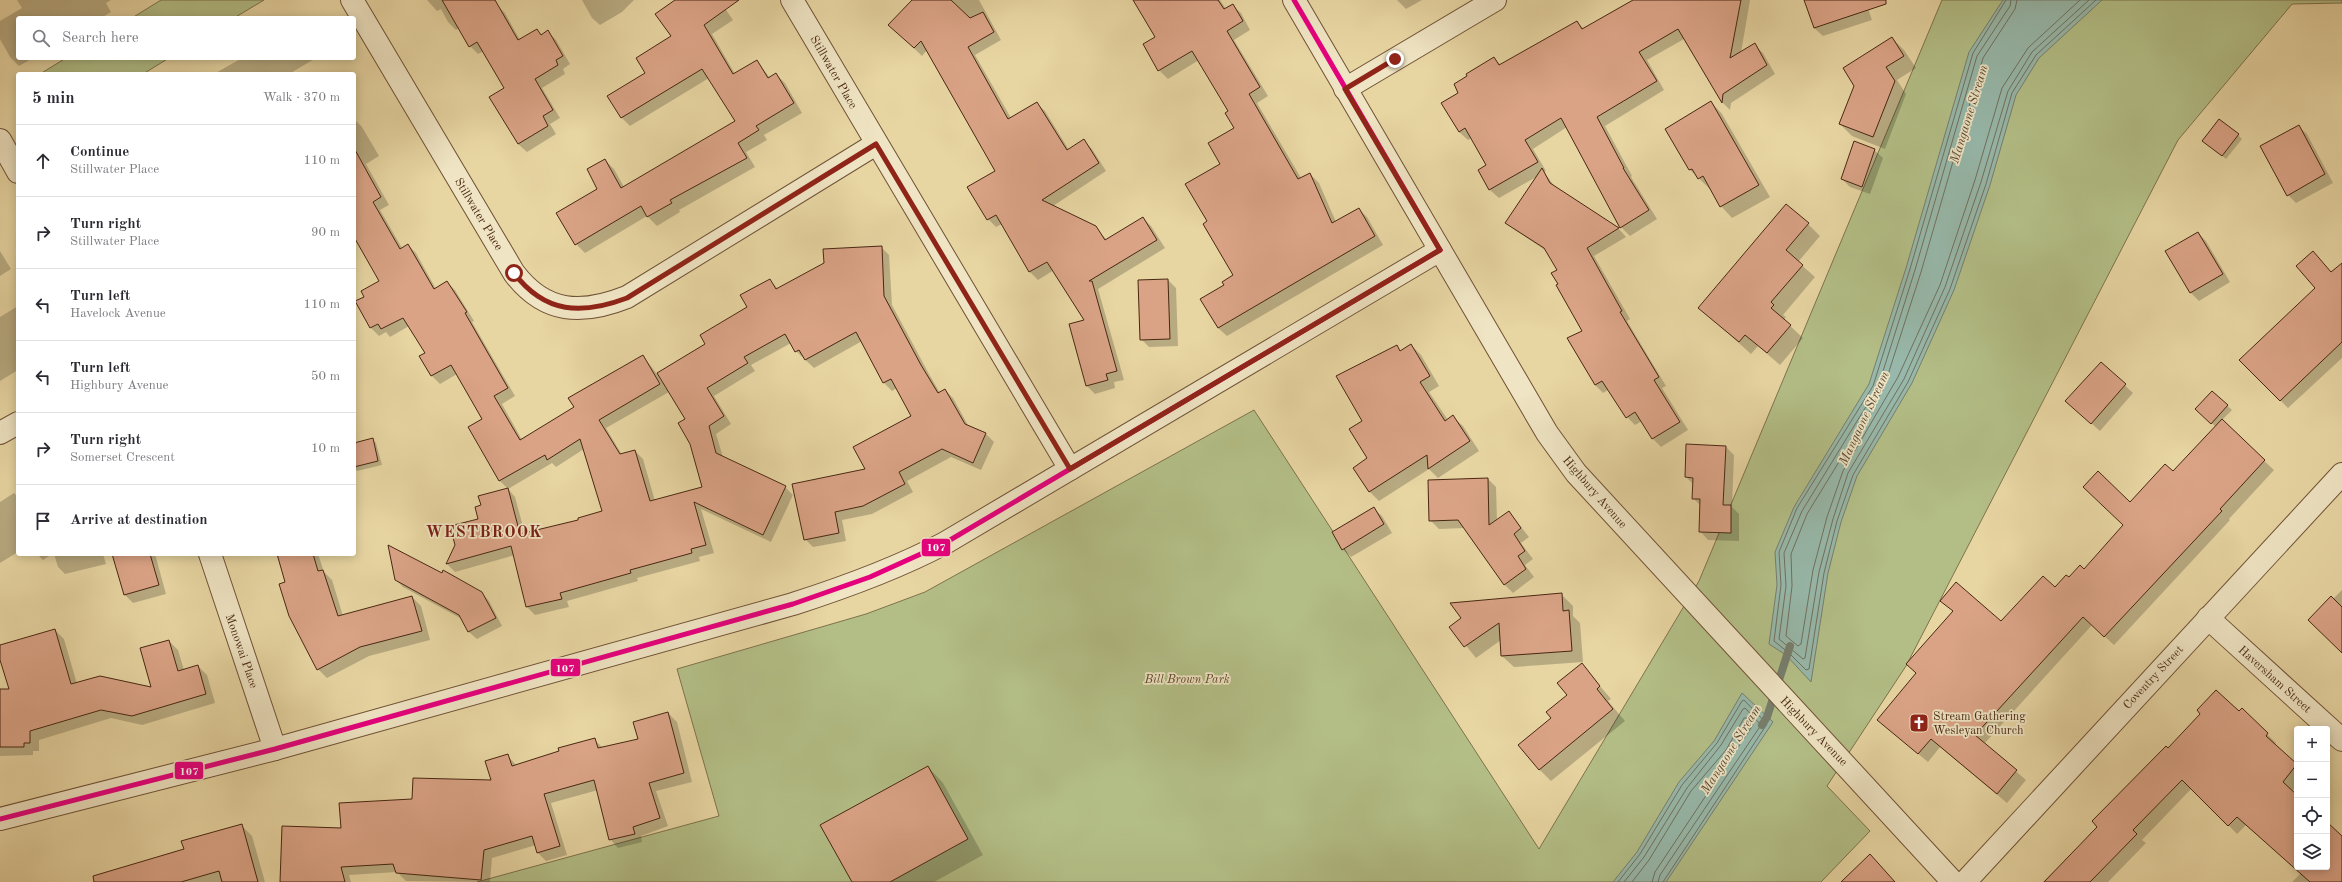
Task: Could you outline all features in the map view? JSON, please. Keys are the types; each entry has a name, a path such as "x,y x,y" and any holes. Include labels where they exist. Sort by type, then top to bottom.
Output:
{"street":[{"name":"Stillwater Place","path":"352,0 514,273 525,287 542,298 565,308 583,310 607,305 627,298 876,144"},
{"name":"Stillwater Place","path":"792,0 1070,469"},
{"name":"Highbury Avenue","path":"1294,0 1547,433 1576,473 1953,882"},
{"path":"1345,89 1495,0"},
{"path":"0,140 16,168"},
{"path":"0,819 275,748 793,604 860,582 905,564 945,543 1440,250"},
{"path":"0,433 16,424"},
{"name":"Coventry Street","path":"1965,882 2342,474"},
{"name":"Monowai Place","path":"211,556 275,748"},
{"name":"Haversham Street","path":"2208,618 2342,740"}],"green space":[{"path":"161,0 264,0 237,16 135,16"},
{"name":"Bill Brown Park","path":"1942,0 2342,0 2342,3 2292,4 2178,140 1906,666 1827,786 1870,831 1821,882 477,882 719,816 677,669 866,614 925,592 1254,410 1539,849 1699,581"},
{"path":"63,60 166,60 146,72 43,72"}],"water":[{"path":"2003,0 2102,0 2039,58 2016,95 1990,185 1954,290 1912,383 1857,476 1841,522 1828,573 1811,682 1786,655 1769,644 1777,585 1775,552 1794,507 1869,384 1906,268 1969,52"},
{"path":"1742,693 1773,722 1666,882 1613,882 1637,852 1679,782 1714,741"}],"building":[{"path":"442,0 495,0 518,40 537,29 541,35 548,30 563,56 556,60 558,65 535,79 553,110 543,116 548,126 518,144 489,97 504,88 477,42 469,47"},
{"path":"675,0 739,0 704,25 733,74 757,60 768,78 776,73 794,103 756,126 759,130 738,143 747,158 670,200 672,203 647,217 641,206 575,245 556,213 597,189 587,169 605,159 621,188 735,121 702,69 621,118 607,96 645,73 636,58 671,36 655,14"},
{"path":"912,0 951,0 970,18 983,12 994,32 968,47 1008,119 1037,102 1067,150 1084,139 1099,163 1042,200 1096,226 1105,240 1143,217 1157,240 1089,281 1092,281 1117,371 1106,374 1108,380 1086,386 1069,324 1084,320 1047,262 1029,272 996,215 987,220 967,187 995,171 921,41 914,48 888,25"},
{"path":"1133,0 1218,0 1224,9 1233,4 1243,21 1227,31 1260,87 1249,94 1298,179 1310,173 1332,223 1359,208 1375,236 1218,328 1200,299 1224,285 1222,282 1233,275 1203,224 1207,221 1185,184 1220,164 1208,143 1234,128 1225,113 1228,111 1192,51 1158,71 1143,44 1155,37"},
{"path":"1633,0 1741,0 1730,58 1755,43 1767,65 1723,94 1722,103 1678,29 1639,52 1657,81 1597,117 1623,168 1649,210 1620,228 1561,118 1525,140 1538,162 1489,190 1478,170 1486,165 1465,128 1459,132 1441,103 1458,93 1454,84 1467,76 1466,74 1494,57 1499,65 1577,21 1582,29"},
{"path":"1804,0 1886,0 1886,4 1814,28"},
{"path":"1892,37 1904,56 1886,67 1895,81 1873,137 1839,124 1854,86 1843,68"},
{"path":"1711,101 1759,185 1720,207 1703,176 1698,179 1692,169 1689,170 1665,129"},
{"path":"2219,119 2239,134 2222,156 2202,141"},
{"path":"2299,125 2325,174 2287,196 2260,146"},
{"path":"1854,141 1875,149 1862,187 1841,179"},
{"path":"356,152 381,197 373,202 400,249 408,244 434,289 447,281 467,312 465,313 508,388 494,396 520,440 574,407 568,398 643,355 660,384 599,420 620,454 635,450 650,501 702,487 690,444 678,423 685,419 657,373 705,344 700,335 747,307 740,295 770,279 776,289 824,263 823,249 882,246 884,296 921,365 938,393 945,389 965,424 986,433 973,463 942,449 899,472 905,484 863,506 835,512 839,533 804,540 792,484 865,469 853,447 911,416 891,379 883,383 856,332 805,360 799,350 795,352 785,334 744,357 748,363 707,388 724,416 709,426 716,453 786,486 763,535 694,502 706,545 691,549 692,553 630,570 631,573 560,593 562,599 526,607 511,546 446,564 455,545 450,526 478,519 475,507 481,505 478,496 508,488 520,534 578,520 578,518 602,511 580,439 547,460 545,455 499,481 468,427 482,419 451,365 431,376 419,356 425,353 403,318 381,329 378,324 370,328 356,301 364,297 361,291 379,281 356,241"},
{"path":"1542,168 1550,183 1619,228 1587,248 1622,311 1620,312 1659,377 1654,380 1680,422 1652,439 1635,412 1626,418 1602,381 1595,385 1567,338 1582,331 1556,285 1558,284 1551,273 1557,270 1544,248 1505,223"},
{"path":"1786,204 1809,223 1786,250 1803,265 1771,302 1774,305 1771,308 1791,325 1767,353 1745,335 1739,342 1698,308"},
{"path":"2198,232 2223,274 2190,293 2165,251"},
{"path":"2313,251 2331,272 2342,263 2342,342 2280,401 2239,360 2315,288 2296,266"},
{"path":"1168,279 1170,339 1140,340 1138,280"},
{"path":"1411,344 1430,376 1420,382 1445,421 1453,415 1470,441 1428,469 1427,455 1369,492 1353,468 1367,458 1349,429 1362,421 1336,376 1397,345 1400,351"},
{"path":"2101,362 2126,384 2091,424 2065,401"},
{"path":"2212,391 2228,405 2211,424 2195,409"},
{"path":"2222,419 2265,460 2220,509 2222,511 2104,637 2083,617 1975,735 2017,770 1997,794 1931,739 1918,754 1877,720 1916,673 1906,664 1953,611 1940,601 1956,582 2001,621 2043,576 2055,587 2066,575 2069,577 2080,565 2084,569 2123,525 2083,487 2098,471 2130,502 2165,464 2173,471"},
{"path":"373,438 378,461 356,466 356,442"},
{"path":"1686,444 1726,446 1723,505 1731,505 1731,533 1699,532 1700,499 1692,499 1693,478 1685,477"},
{"path":"1488,478 1489,525 1509,511 1521,528 1514,534 1525,551 1518,556 1526,569 1504,585 1458,520 1429,521 1428,480"},
{"path":"1374,507 1384,524 1342,550 1332,532"},
{"path":"388,545 442,573 443,570 482,592 496,618 468,632 459,615 395,580"},
{"path":"113,556 151,556 159,585 124,595"},
{"path":"278,556 314,556 318,571 323,570 338,616 412,596 422,631 360,647 317,670 289,616 279,584 285,582"},
{"path":"1562,593 1563,611 1569,610 1572,651 1501,656 1499,623 1464,647 1449,627 1461,618 1450,603"},
{"path":"2331,596 2342,607 2342,653 2308,620"},
{"path":"55,629 71,684 100,676 151,687 140,648 169,640 178,671 198,665 206,694 132,716 101,710 30,731 30,743 24,743 24,747 0,747 0,689 9,689 0,660 0,645"},
{"path":"1582,663 1600,686 1597,689 1613,709 1539,770 1518,745 1551,718 1546,712 1567,695 1557,683"},
{"path":"2216,690 2239,711 2242,708 2268,733 2266,736 2294,761 2294,768 2283,782 2294,792 2294,868 2237,817 2228,826 2182,780 2133,830 2137,834 2090,882 2044,882 2097,827 2092,821 2166,746 2168,748 2200,714 2197,710"},
{"path":"668,712 684,773 649,783 660,818 633,827 635,834 609,840 594,780 544,794 560,846 537,853 532,836 484,850 481,880 396,873 393,864 341,867 345,882 280,882 282,826 341,828 339,803 412,799 413,778 491,780 485,761 508,754 512,766 559,751 558,748 595,738 598,748 638,739 633,722"},
{"path":"928,766 968,839 890,882 852,882 820,825"},
{"path":"242,824 258,882 222,882 219,871 181,882 94,882 93,876 184,849 181,841"},
{"path":"2330,825 2342,836 2342,882 2310,882 2297,870 2330,870"},
{"path":"1870,854 1895,882 1841,882"}],"waterway":[{"name":"Mangaone Stream","path":"1762,725 1767,717 1790,646"}],"transit line":[{"name":"107","path":"1294,0 1440,250"},
{"name":"107","path":"0,819 275,749 793,604 870,577 945,543 1440,250"}],"place":[{"name":"Stream Gathering Wesleyan Church","path":"1919,723"}],"district":[{"name":"WESTBROOK","path":"484,531"}],"route":[{"path":"514,273 525,287 542,298 565,308 583,310 607,305 627,298 876,144 1070,469 1385,284 1440,250 1374,141 1345,89 1395,59"}]}
